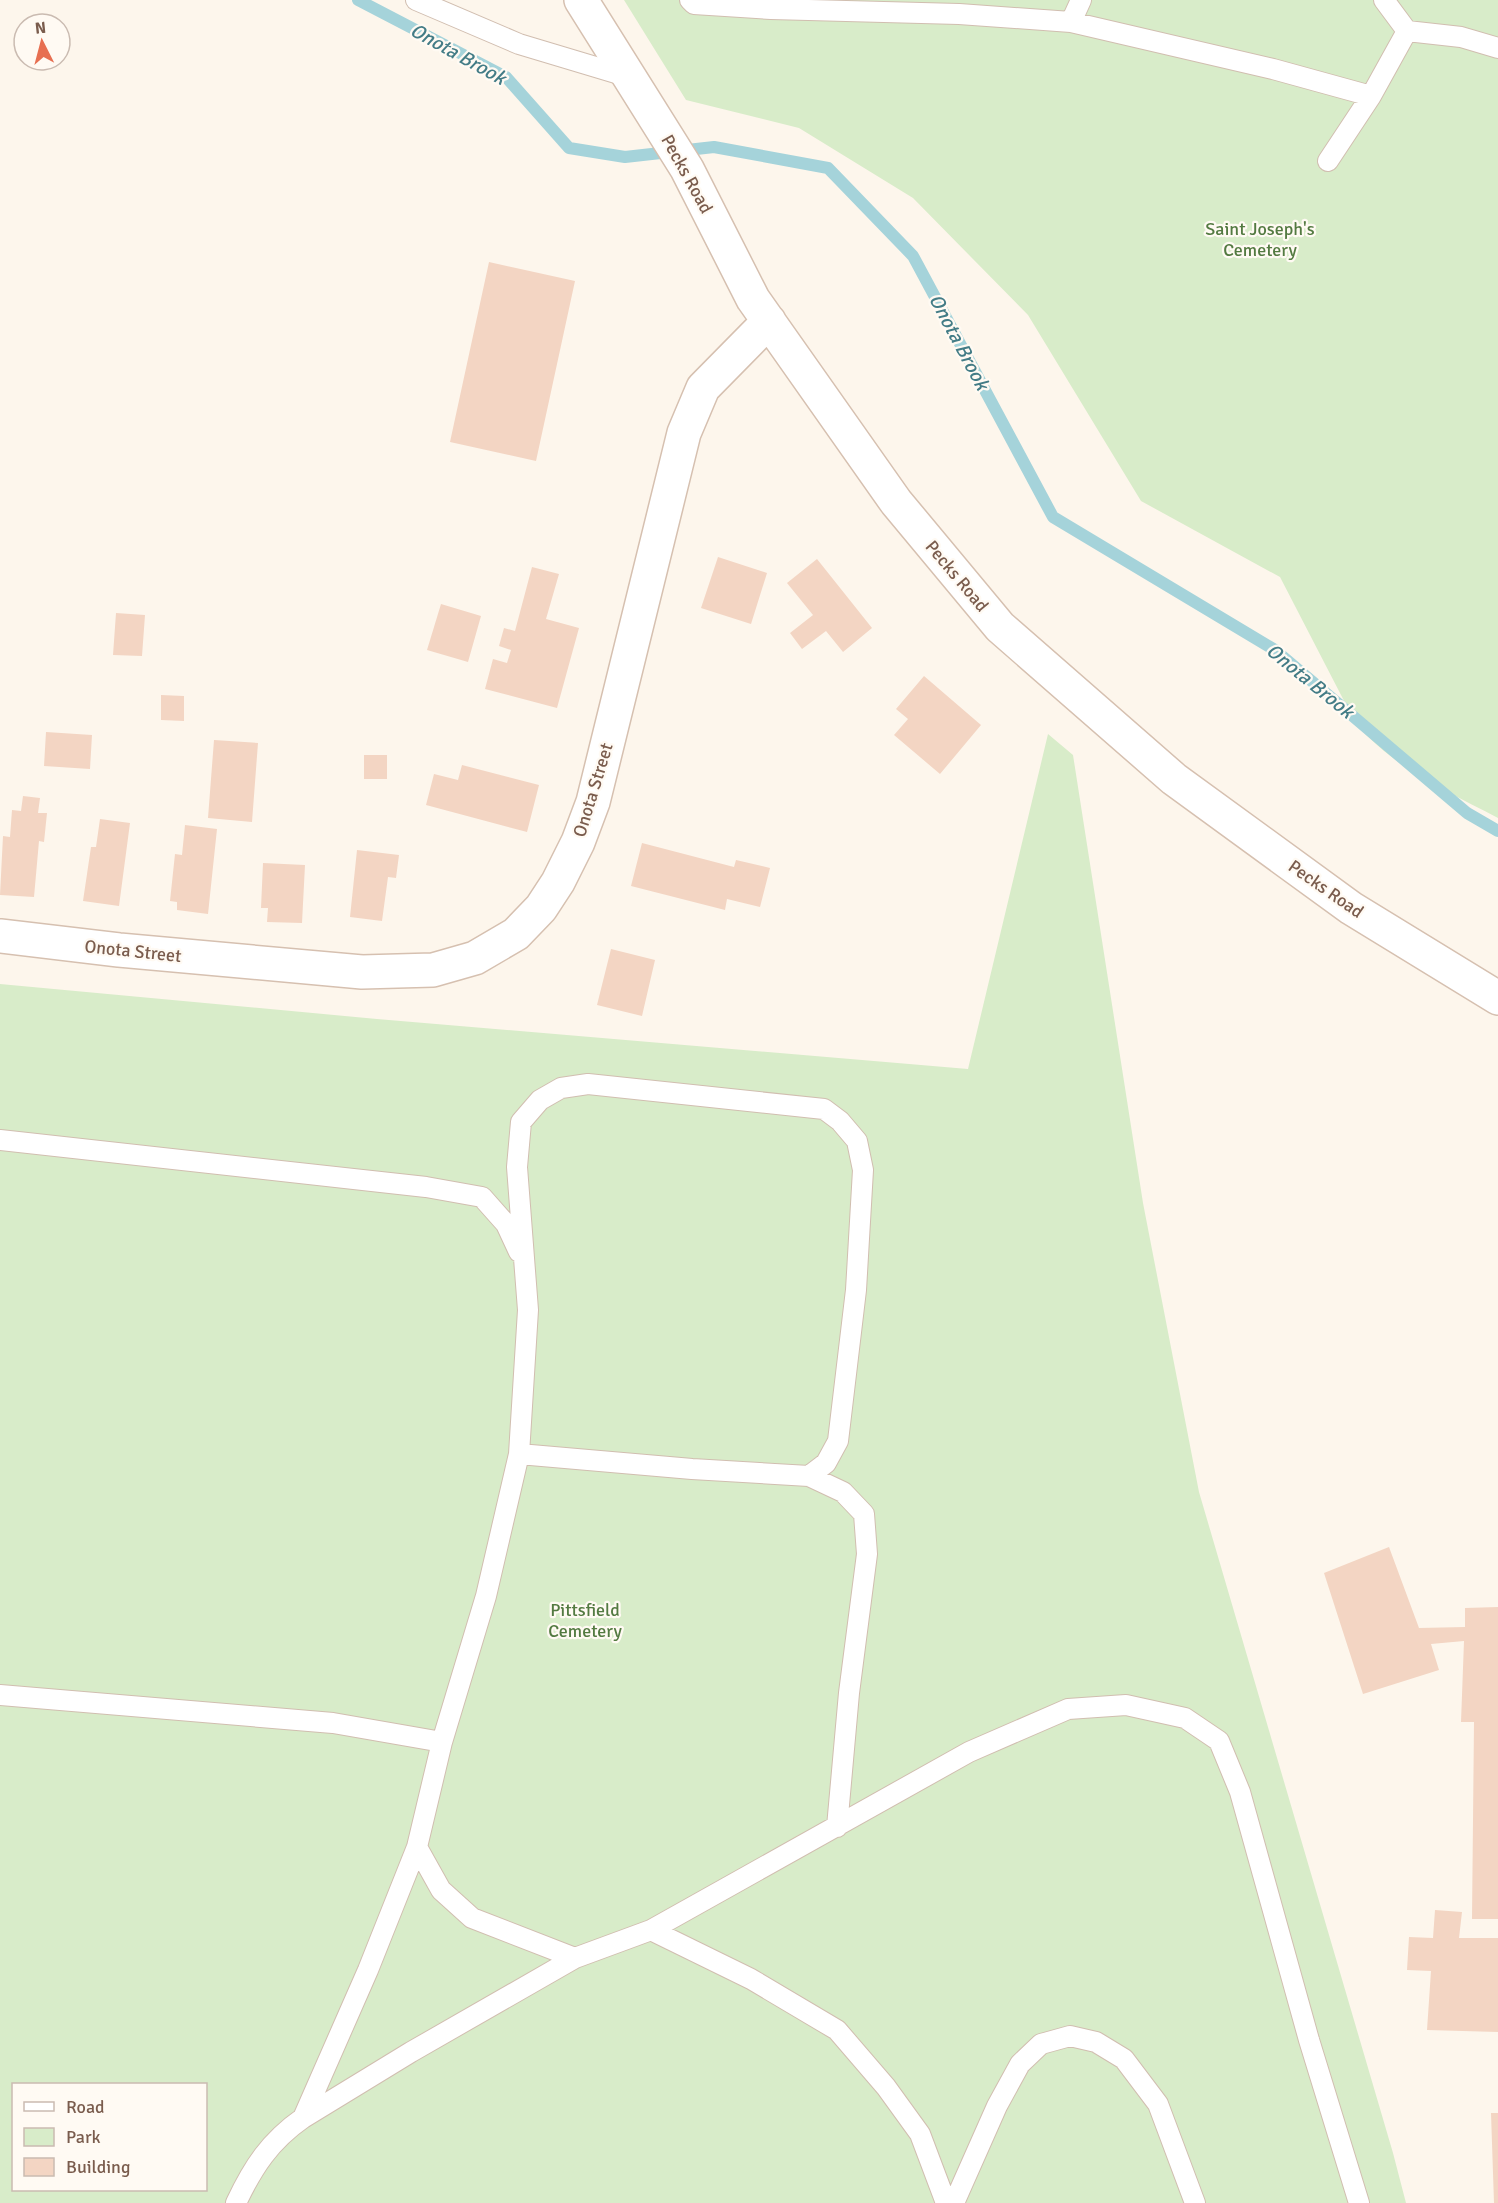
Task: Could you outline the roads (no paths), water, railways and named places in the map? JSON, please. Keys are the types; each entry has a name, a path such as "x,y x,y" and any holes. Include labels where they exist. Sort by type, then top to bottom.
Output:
{"street":[{"name":"Pecks Road","path":"581,0 687,169 753,299 896,502 1000,627 1174,779 1351,908 1498,998"},
{"name":"Onota Street","path":"0,936 119,950 362,972 433,970 475,958 516,934 541,908 558,882 578,842 593,802 684,433 703,388 769,321"}],"lane":[{"path":"416,0 519,44 629,77"},
{"path":"690,0 694,4 771,9 959,14 1071,22 1273,69 1371,96"},
{"path":"1071,22 1081,0"},
{"path":"1384,0 1407,31 1461,37 1498,48"},
{"path":"1328,161 1371,96 1407,31"},
{"path":"303,2118 368,1970 417,1847 442,1742 486,1596 519,1454 528,1310 517,1167 521,1122 540,1100 561,1088 588,1084 824,1109 840,1122 857,1142 863,1170 856,1290 838,1441 826,1463 809,1476"},
{"path":"0,1140 426,1187 482,1197 506,1224 524,1262"},
{"path":"519,1454 692,1469 809,1476 843,1492 864,1514 867,1554 849,1693 837,1827"},
{"path":"0,1695 333,1723 442,1742"},
{"path":"236,2203 251,2171 283,2133 303,2118 411,2052 574,1958 651,1930 969,1752 1068,1709 1126,1705 1185,1718 1219,1741 1240,1792 1309,2040 1359,2203"},
{"path":"417,1847 441,1890 472,1918 574,1958"},
{"path":"651,1930 751,1979 837,2030 886,2087 920,2134 946,2203"},
{"path":"954,2203 997,2106 1020,2064 1041,2044 1070,2036 1096,2042 1124,2059 1158,2104 1195,2203"}],"waterway":[{"name":"Onota Brook","path":"358,0 506,77 569,148 625,157 714,147 828,168 913,256 1053,517 1275,650 1467,813 1498,831"}],"park label":[{"name":"Saint Joseph's Cemetery","path":"1260,239"},
{"name":"Pittsfield Cemetery","path":"585,1620"}]}
